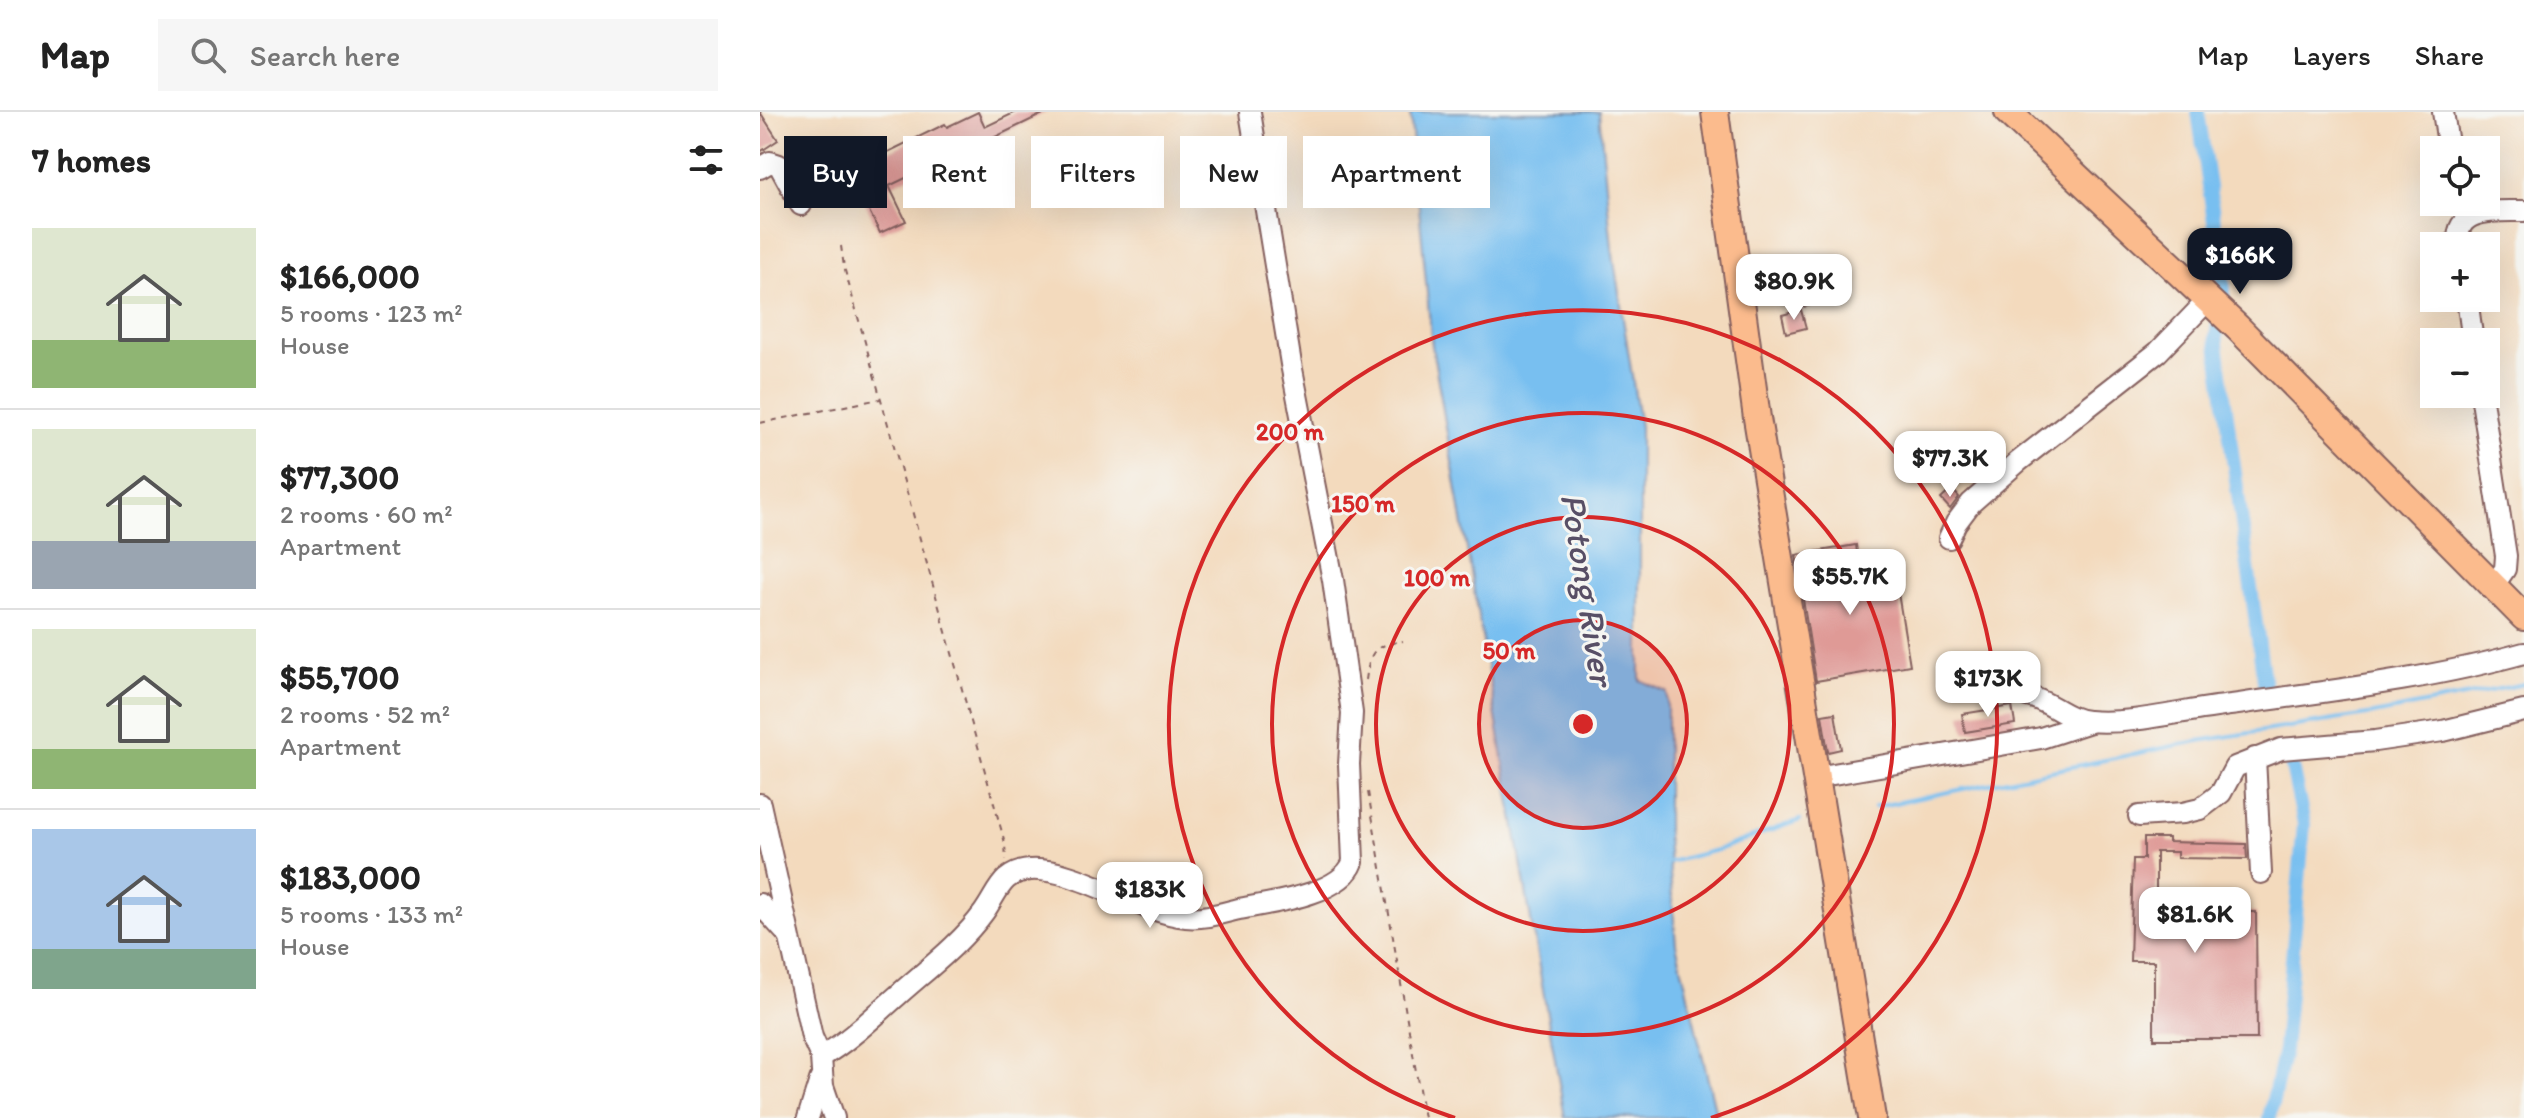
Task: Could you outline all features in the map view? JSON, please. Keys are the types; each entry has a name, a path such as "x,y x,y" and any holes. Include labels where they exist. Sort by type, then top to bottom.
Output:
{"main road":[{"path":"1715,112 1757,418 1872,1118"},
{"path":"2008,112 2238,328 2524,617"}],"street":[{"path":"808,1118 821,1067 865,1023 959,940 985,912 1005,878 1021,871 1046,870 1163,911 1196,917 1304,895 1339,879 1351,868 1349,789 1352,713 1333,580 1288,349 1250,112"},
{"path":"2443,112 2447,136"},
{"path":"760,168 770,162 779,165 784,174"},
{"path":"2460,224 2474,215 2524,211"},
{"path":"2457,232 2459,216"},
{"path":"1949,538 1971,503 2019,461 2158,352 2208,300"},
{"path":"2483,408 2506,556 2505,569 2493,586"},
{"path":"2027,696 2077,720 2114,721 2478,666 2524,653"},
{"path":"2139,816 2200,809 2221,793 2235,767 2281,749 2375,741 2443,731 2524,711"},
{"path":"1816,777 2041,738 2090,722"},
{"path":"2255,758 2261,873"},
{"path":"760,804 826,1098 834,1118"},
{"path":"760,904 789,936"}],"path":[{"path":"841,246 844,267 1005,843 1005,878"},
{"path":"760,423 881,398"},
{"path":"1365,689 1369,658 1373,651 1383,644 1403,641"},
{"path":"1368,792 1424,1118"}],"water":[{"name":"Potong River","path":"1410,112 1599,112 1612,248 1640,427 1640,680 1667,692 1667,838 1676,944 1717,1118 1565,1118 1432,346 1419,208 1490,208 1490,136 1412,136"}],"building":[{"path":"760,112 778,140 760,152"},
{"path":"978,112 985,127 1016,112 1047,112 997,136 920,136 945,124 947,127"},
{"path":"903,145 903,179 889,186 906,221 880,233 868,208 887,208 887,152"},
{"path":"1812,282 1818,303 1792,310 1787,289"},
{"path":"1801,310 1806,328 1786,333 1782,315"},
{"path":"1952,489 1959,497 1950,509 1941,499"},
{"path":"1856,545 1862,586 1896,581 1910,665 1816,681 1796,555"},
{"path":"2019,673 2022,685 2015,691 2007,692 2004,677"},
{"path":"2012,706 2015,724 1965,732 1962,714"},
{"path":"1835,713 1841,749 1828,752 1822,715"},
{"path":"2144,838 2168,838 2168,842 2246,844 2247,859 2177,858 2177,852 2156,852 2156,912 2256,912 2257,1039 2154,1039 2154,961 2130,961 2133,859 2144,859"}],"waterway":[{"path":"2198,112 2224,289 2216,337 2265,688"},
{"path":"1875,807 2198,741 2374,714 2524,684"},
{"path":"2269,1118 2284,1050 2304,824 2291,762"},
{"path":"1665,863 1717,850 1800,820"}]}
